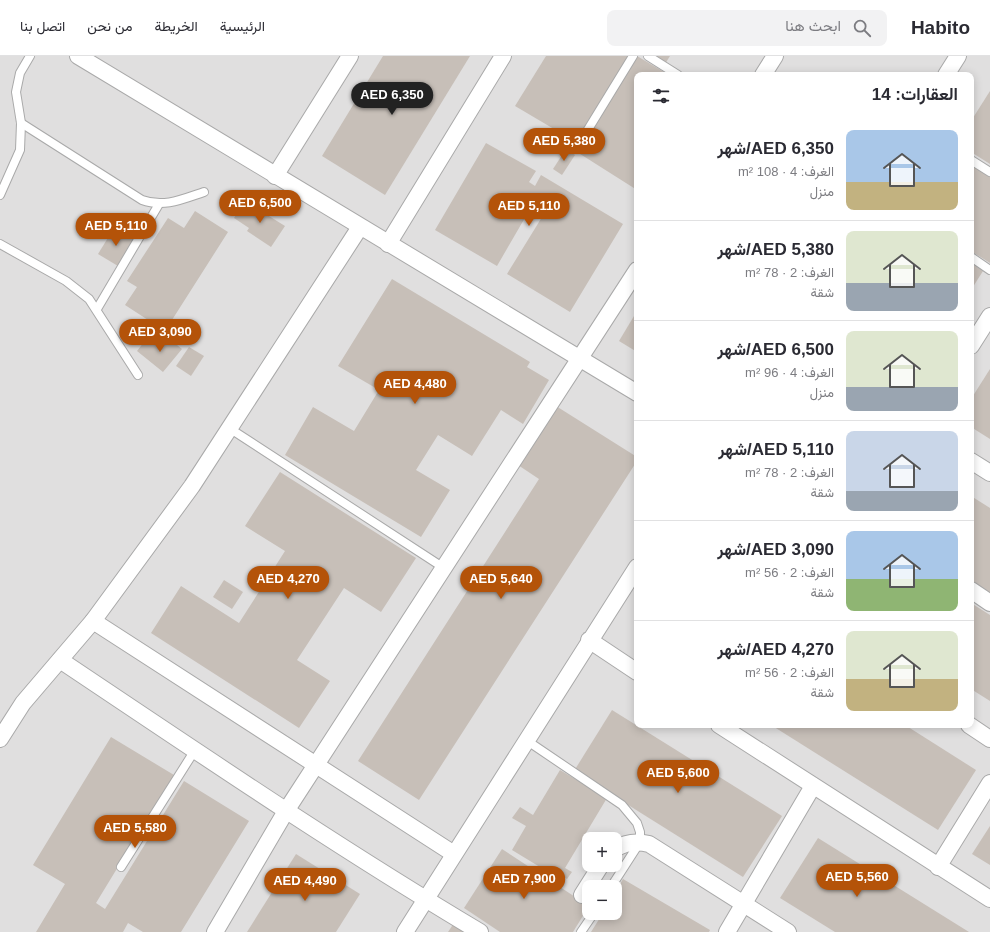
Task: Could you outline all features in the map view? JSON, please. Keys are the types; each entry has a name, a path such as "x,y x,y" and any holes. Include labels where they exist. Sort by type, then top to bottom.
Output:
{"street":[{"path":"78,56 634,391"},
{"path":"275,176 350,56"},
{"path":"388,244 503,56"},
{"path":"765,72 775,56"},
{"path":"948,72 958,56"},
{"path":"0,739 23,703 92,621 192,486 360,227"},
{"path":"215,932 286,811 634,275"},
{"path":"980,340 990,316"},
{"path":"974,462 990,473"},
{"path":"405,932 589,640 634,572"},
{"path":"974,592 990,603"},
{"path":"92,621 454,854"},
{"path":"589,640 634,670"},
{"path":"60,660 286,811 425,900 480,932"},
{"path":"724,728 990,899"},
{"path":"974,728 990,739"},
{"path":"938,867 990,783"},
{"path":"727,932 813,786"},
{"path":"622,846 628,843 640,842 658,849 788,932"}],"lane":[{"path":"0,195 16,163 20,150 21,123 16,102 17,82 20,73 30,56"},
{"path":"584,136 633,56"},
{"path":"648,56 673,72"},
{"path":"21,123 142,200 159,204 168,204 204,192"},
{"path":"974,162 990,172"},
{"path":"97,309 159,204"},
{"path":"0,244 78,290 97,309 138,375"},
{"path":"974,260 990,270"},
{"path":"229,428 444,568"},
{"path":"526,740 622,805 637,822 640,832 640,842 616,880"},
{"path":"121,867 194,750"},
{"path":"581,932 589,920"}],"shaded area":[{"path":"0,56 990,56 990,932 0,932"}],"building":[{"path":"383,56 470,56 385,195 322,156"},
{"path":"546,56 628,56 576,142 515,106"},
{"path":"637,56 664,72 634,72 634,188 577,152"},
{"path":"653,56 670,56 665,64"},
{"path":"990,91 990,164 974,154 974,116"},
{"path":"486,143 536,171 529,182 535,186 541,175 623,224 570,312 507,274 550,204 537,197 497,266 435,230"},
{"path":"566,149 575,155 562,175 553,169"},
{"path":"974,165 990,175 990,263 974,253"},
{"path":"245,201 285,226 271,247 247,231 249,228 234,218"},
{"path":"195,211 228,232 165,331 125,305 137,287 127,281 168,218 184,228"},
{"path":"114,228 134,239 118,266 98,254"},
{"path":"974,265 983,271 974,285"},
{"path":"392,279 530,362 527,367 549,380 523,424 501,410 472,456 438,435 416,470 450,490 421,537 285,455 313,407 354,431 379,390 338,366"},
{"path":"634,316 634,350 619,341"},
{"path":"148,337 160,346 167,337 182,349 163,372 137,351"},
{"path":"189,347 204,356 191,376 176,366"},
{"path":"990,369 990,439 974,429 974,394"},
{"path":"556,406 634,455 634,466 419,800 358,761 539,479 518,465"},
{"path":"280,472 416,558 381,612 344,588 297,660 330,681 299,728 151,633 181,586 239,623 285,551 245,526"},
{"path":"974,498 990,508 990,596 974,586"},
{"path":"224,580 243,592 232,609 213,597"},
{"path":"974,605 990,615 990,701 974,691"},
{"path":"612,710 634,724 634,728 641,728 782,816 743,877 574,771"},
{"path":"776,728 910,728 976,770 938,830"},
{"path":"111,737 174,775 96,903 105,909 184,781 249,821 181,932 143,932 128,923 123,932 36,932 65,884 33,865"},
{"path":"560,770 607,798 587,832 582,832 582,840 565,868 572,872 567,879 561,875 558,878 512,850 526,826 512,818 520,807 533,815"},
{"path":"990,826 990,865 972,854"},
{"path":"818,838 969,932 835,932 780,898"},
{"path":"502,849 582,901 582,917 573,932 500,932 464,908"},
{"path":"296,854 360,894 336,932 247,932"},
{"path":"623,879 710,930 709,932 591,932 599,920 622,920"},
{"path":"454,923 468,932 448,932"}]}
